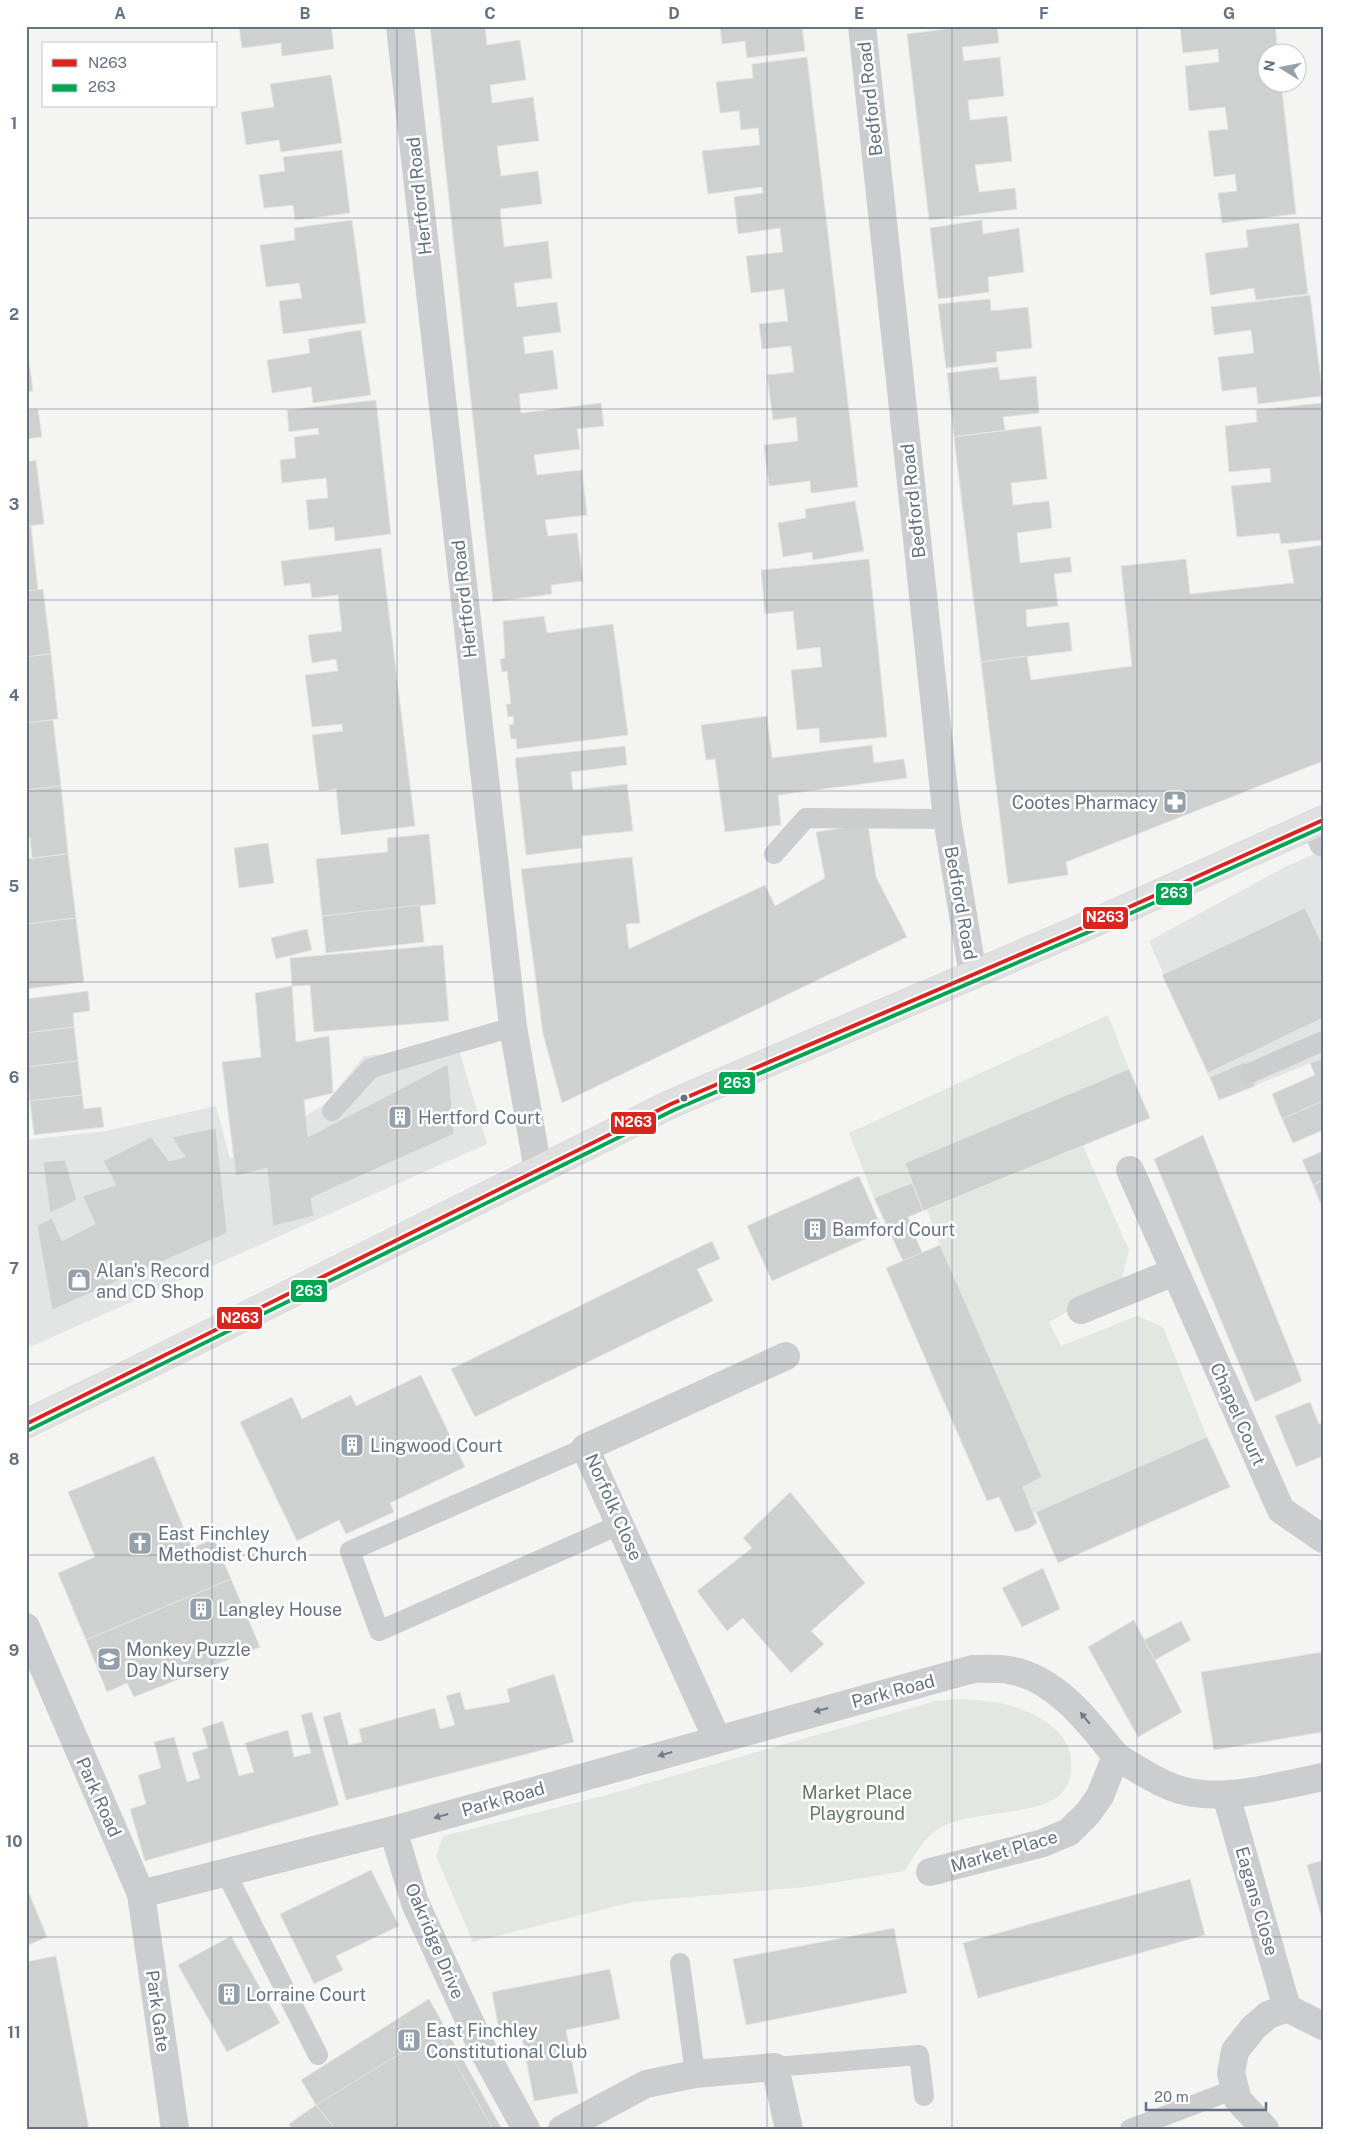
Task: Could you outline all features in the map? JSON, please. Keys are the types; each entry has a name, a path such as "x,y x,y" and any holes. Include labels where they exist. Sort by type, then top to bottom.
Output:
{"main road":[{"path":"26,1424 670,1104 1320,828"}],"street":[{"name":"Hertford Road","path":"400,26 513,1027 538,1170"},
{"name":"Bedford Road","path":"862,26 947,819 973,975"},
{"name":"Chapel Court","path":"1130,1170 1280,1510 1323,1539"},
{"path":"1081,1310 1174,1272"},
{"name":"Norfolk Close","path":"717,1739 585,1448 786,1356"},
{"name":"Park Road","path":"26,1627 141,1894 225,1871 393,1830 973,1669 1009,1670 1043,1682 1081,1713 1116,1756"},
{"path":"1116,1756 1171,1787 1207,1795 1226,1795 1323,1777"},
{"name":"Market Place","path":"930,1872 1043,1843 1069,1832 1088,1813 1100,1796 1116,1756"},
{"name":"Eagans Close","path":"1226,1795 1287,2008"},
{"name":"Oakridge Drive","path":"393,1830 415,1903 483,2050 526,2129"},
{"name":"Park Gate","path":"141,1894 175,2129"},
{"path":"1265,2129 1238,2100 1231,2073 1235,2051 1253,2028 1268,2015 1287,2008 1323,2026"},
{"path":"562,2129 646,2084 695,2074 776,2067 789,2129"}],"lane":[{"path":"774,854 806,818 947,819"},
{"path":"332,1111 371,1068 513,1027"},
{"path":"1250,1073 1323,1041"},
{"path":"585,1448 350,1551 379,1631 621,1524"},
{"path":"225,1871 318,2055"},
{"path":"680,1963 695,2074"},
{"path":"776,2067 919,2055 924,2096"},
{"path":"1130,2129 1235,2089"}],"shaded area":[{"path":"1323,850 1323,1058 1219,1100 1149,941 1285,867"},
{"path":"458,1047 487,1144 30,1347 26,1323 26,1140 106,1131 216,1106 230,1159 324,1105 364,1056"}],"green space":[{"path":"1108,1015 1129,1069 905,1163 912,1183 874,1198 849,1133"},
{"path":"1083,1146 1129,1250 1121,1282 1049,1322 1061,1346 1137,1316 1163,1327 1207,1437 1033,1512 1023,1487 1042,1476 940,1245 927,1210"},
{"name":"Market Place Playground","path":"961,1699 1001,1703 1026,1711 1049,1724 1059,1733 1069,1749 1071,1771 1069,1780 1066,1788 1057,1797 1046,1803 1017,1811 956,1821 944,1826 931,1834 905,1871 806,1887 633,1902 473,1942 436,1856 443,1836 606,1795 936,1701"}],"building":[{"path":"239,26 331,26 334,49 282,56 281,43 242,48"},
{"path":"430,26 485,26 487,45 520,40 526,80 490,85 492,103 533,97 539,141 497,146 501,176 538,171 542,204 500,209 504,247 548,241 552,278 514,283 517,307 557,302 561,332 523,337 525,354 553,350 558,389 519,394 521,413 601,403 604,426 577,429 580,449 534,455 537,475 582,470 587,515 545,520 548,536 577,533 583,581 551,585 552,594 493,602"},
{"path":"720,26 802,26 805,51 747,58 745,41 722,44"},
{"path":"971,26 997,26 999,43 962,47 964,61 1000,57 1004,96 968,100 970,120 1007,116 1012,161 975,165 979,192 1015,188 1017,209 929,220 907,34"},
{"path":"1180,26 1275,26 1277,42 1256,42 1256,92 1282,92 1296,214 1222,223 1218,193 1237,191 1235,174 1214,177 1208,131 1228,129 1225,107 1189,111 1185,66 1219,62 1218,49 1183,53"},
{"path":"807,57 858,487 811,493 810,481 769,486 764,445 798,441 796,417 773,420 767,375 794,372 791,346 762,349 759,324 788,321 784,289 751,293 746,256 783,252 780,228 738,234 734,197 763,193 762,187 708,194 702,151 760,145 758,128 741,130 739,111 720,113 716,82 753,78 752,64"},
{"path":"331,75 342,143 281,152 279,140 246,145 241,112 274,107 270,84"},
{"path":"342,150 350,213 295,220 293,205 264,208 259,175 285,171 283,157"},
{"path":"352,220 366,323 283,334 279,301 302,298 299,283 266,287 260,245 295,240 294,228"},
{"path":"982,220 983,234 1019,228 1024,272 988,277 989,292 938,299 930,228"},
{"path":"1299,223 1308,294 1256,300 1254,288 1210,295 1205,253 1248,247 1246,230"},
{"path":"1310,295 1323,396 1258,404 1256,387 1222,391 1218,357 1254,353 1251,330 1214,335 1211,307"},
{"path":"990,299 991,311 1028,307 1032,348 996,352 997,362 946,368 938,304"},
{"path":"361,330 371,395 313,403 311,387 272,393 267,360 310,353 308,339"},
{"path":"26,339 33,391 26,392"},
{"path":"998,367 1000,380 1036,376 1039,413 1003,417 1005,430 954,437 947,373"},
{"path":"376,400 391,534 335,541 334,527 309,530 306,500 328,498 326,478 282,483 280,460 296,458 294,437 319,434 318,428 289,432 287,410"},
{"path":"1322,403 1323,540 1281,544 1279,533 1237,537 1231,486 1271,482 1270,468 1229,472 1225,426 1257,422 1256,410"},
{"path":"38,409 42,437 26,439 26,410"},
{"path":"1041,426 1047,479 1011,483 1013,505 1049,501 1052,528 1017,533 1020,563 1070,557 1072,572 1054,574 1058,606 1026,610 1027,627 1069,622 1072,651 981,662 954,437"},
{"path":"36,460 44,524 26,526 26,462"},
{"path":"855,501 864,551 813,560 812,552 783,557 778,523 806,518 805,509"},
{"path":"26,526 31,526 38,590 26,591"},
{"path":"1323,545 1323,761 1066,862 1068,875 1008,884 981,662 1027,656 1031,680 1132,666 1121,566 1186,559 1190,594 1294,583 1288,550"},
{"path":"381,548 415,826 341,835 336,789 319,791 312,735 343,731 342,724 312,727 305,675 338,671 336,659 312,663 308,635 342,631 338,595 312,598 310,583 284,586 281,561"},
{"path":"869,559 887,737 820,743 819,728 797,730 791,670 822,667 820,647 797,650 793,611 765,614 761,570"},
{"path":"43,589 51,654 26,657 26,591"},
{"path":"544,616 547,633 613,624 628,735 517,749 516,739 511,739 509,725 514,724 513,716 508,717 506,704 511,704 507,671 502,672 500,659 505,658 503,621"},
{"path":"51,654 58,719 26,723 26,657"},
{"path":"767,716 772,758 872,745 874,763 904,759 907,778 778,795 781,825 725,832 715,759 706,760 701,725"},
{"path":"53,720 61,786 26,790 26,723"},
{"path":"625,746 627,765 571,772 573,790 627,784 633,831 581,836 582,848 526,855 515,758"},
{"path":"61,786 68,854 32,858 30,837 26,837 26,790"},
{"path":"868,824 876,877 907,937 562,1103 543,1034 521,869 632,857 640,923 626,924 629,949 765,885 775,906 825,878 816,832"},
{"path":"429,834 436,904 322,916 316,859 388,852 387,838"},
{"path":"268,843 274,883 239,888 234,848"},
{"path":"68,854 76,918 26,924 26,859"},
{"path":"420,905 424,942 326,953 322,916"},
{"path":"1305,908 1323,946 1323,1018 1208,1073 1162,975"},
{"path":"76,918 84,982 26,989 26,924"},
{"path":"307,929 312,950 276,959 271,938"},
{"path":"443,945 449,1021 314,1032 310,985 292,986 290,958"},
{"name":"Hertford Court","path":"292,986 296,1042 329,1036 333,1093 304,1100 308,1137 448,1064 454,1134 311,1198 314,1216 273,1226 267,1168 236,1176 222,1062 261,1057 255,993"},
{"path":"88,991 90,1011 73,1013 74,1027 26,1033 26,999"},
{"path":"74,1027 78,1061 26,1067 26,1033"},
{"path":"1323,1058 1323,1101 1282,1119 1272,1094 1315,1075 1310,1063"},
{"path":"78,1061 82,1095 30,1101 26,1067"},
{"path":"1245,1062 1255,1086 1219,1100 1210,1077"},
{"path":"1129,1069 1150,1118 923,1211 905,1163"},
{"path":"82,1095 84,1109 101,1107 104,1127 34,1135 30,1101"},
{"path":"1323,1101 1323,1130 1293,1143 1282,1119"},
{"path":"216,1128 227,1233 52,1310 37,1226 52,1218 62,1241 95,1224 83,1196 116,1185 103,1161 151,1137 169,1161 185,1157 172,1137"},
{"path":"1203,1135 1302,1381 1255,1402 1154,1159"},
{"path":"1323,1151 1323,1180 1313,1185 1302,1160"},
{"path":"65,1160 77,1200 50,1213 43,1162"},
{"name":"Bamford Court","path":"859,1176 883,1231 772,1281 747,1226"},
{"path":"1323,1180 1323,1209 1313,1185"},
{"path":"912,1183 923,1211 908,1217 922,1253 903,1261 874,1198"},
{"path":"712,1241 720,1259 697,1269 713,1301 475,1417 451,1369"},
{"path":"940,1245 1042,1477 1023,1487 1037,1523 1028,1529 1015,1532 999,1497 987,1501 886,1268"},
{"name":"Lingwood Court","path":"421,1375 465,1467 390,1503 394,1512 346,1534 339,1520 297,1541 240,1422 292,1397 302,1419 351,1395 356,1406"},
{"path":"1310,1402 1319,1424 1323,1422 1323,1456 1296,1467 1275,1416"},
{"path":"1207,1437 1230,1487 1058,1563 1036,1512"},
{"name":"East Finchley Methodist Church","path":"154,1456 192,1548 214,1539 231,1579 86,1640 58,1573 95,1557 68,1492"},
{"path":"790,1492 865,1583 811,1631 824,1644 791,1673 743,1618 727,1631 697,1591 752,1548 743,1538"},
{"path":"1043,1568 1060,1609 1022,1627 1002,1588"},
{"name":"Langley House","path":"231,1579 260,1647 134,1697 127,1683 107,1692 86,1640"},
{"path":"1134,1620 1182,1712 1138,1737 1088,1647"},
{"path":"1181,1621 1191,1640 1155,1660 1144,1640"},
{"path":"1323,1652 1323,1732 1214,1750 1201,1672"},
{"path":"554,1674 574,1742 346,1800 323,1717 340,1712 349,1745 362,1742 359,1729 435,1708 440,1729 455,1725 446,1696 460,1692 465,1710 510,1702 507,1689"},
{"path":"312,1712 339,1805 145,1861 130,1809 146,1804 138,1775 161,1768 154,1742 174,1737 187,1782 200,1778 192,1753 208,1748 202,1728 223,1721 239,1776 254,1772 245,1743 288,1730 294,1757 311,1753 301,1715"},
{"path":"1323,1860 1323,1923 1307,1865"},
{"path":"371,1870 399,1926 336,1956 343,1970 314,1984 280,1914"},
{"path":"1190,1879 1205,1935 978,1998 963,1943"},
{"path":"26,1886 47,1937 26,1946"},
{"path":"894,1928 907,1993 746,2025 733,1959"},
{"name":"Lorraine Court","path":"231,1936 280,2023 227,2052 178,1965"},
{"path":"56,1956 89,2129 27,2129 26,2124 26,1962"},
{"path":"610,1969 620,2019 566,2030 578,2093 534,2101 521,2032 500,2036 492,1992"},
{"name":"East Finchley Constitutional Club","path":"429,1999 502,2129 335,2129 316,2105 301,2080"},
{"name":"East Finchley Constitutional Club","path":"437,2031 493,2129 335,2129 316,2105"},
{"path":"316,2105 335,2129 292,2129 289,2124"}],"transit line":[{"name":"N263","path":"26,1424 671,1104 1089,925 1323,820"},
{"name":"263","path":"29,1430 674,1110 1091,931 1323,827"}],"place":[{"name":"Cootes Pharmacy","path":"1175,802"},
{"name":"Hertford Court","path":"400,1117"},
{"name":"Bamford Court","path":"815,1229"},
{"name":"Alan's Record and CD Shop","path":"79,1280"},
{"name":"Lingwood Court","path":"352,1445"},
{"name":"East Finchley Methodist Church","path":"140,1543"},
{"name":"Langley House","path":"201,1609"},
{"name":"Monkey Puzzle Day Nursery","path":"109,1659"},
{"name":"Lorraine Court","path":"229,1994"},
{"name":"East Finchley Constitutional Club","path":"409,2040"}]}
